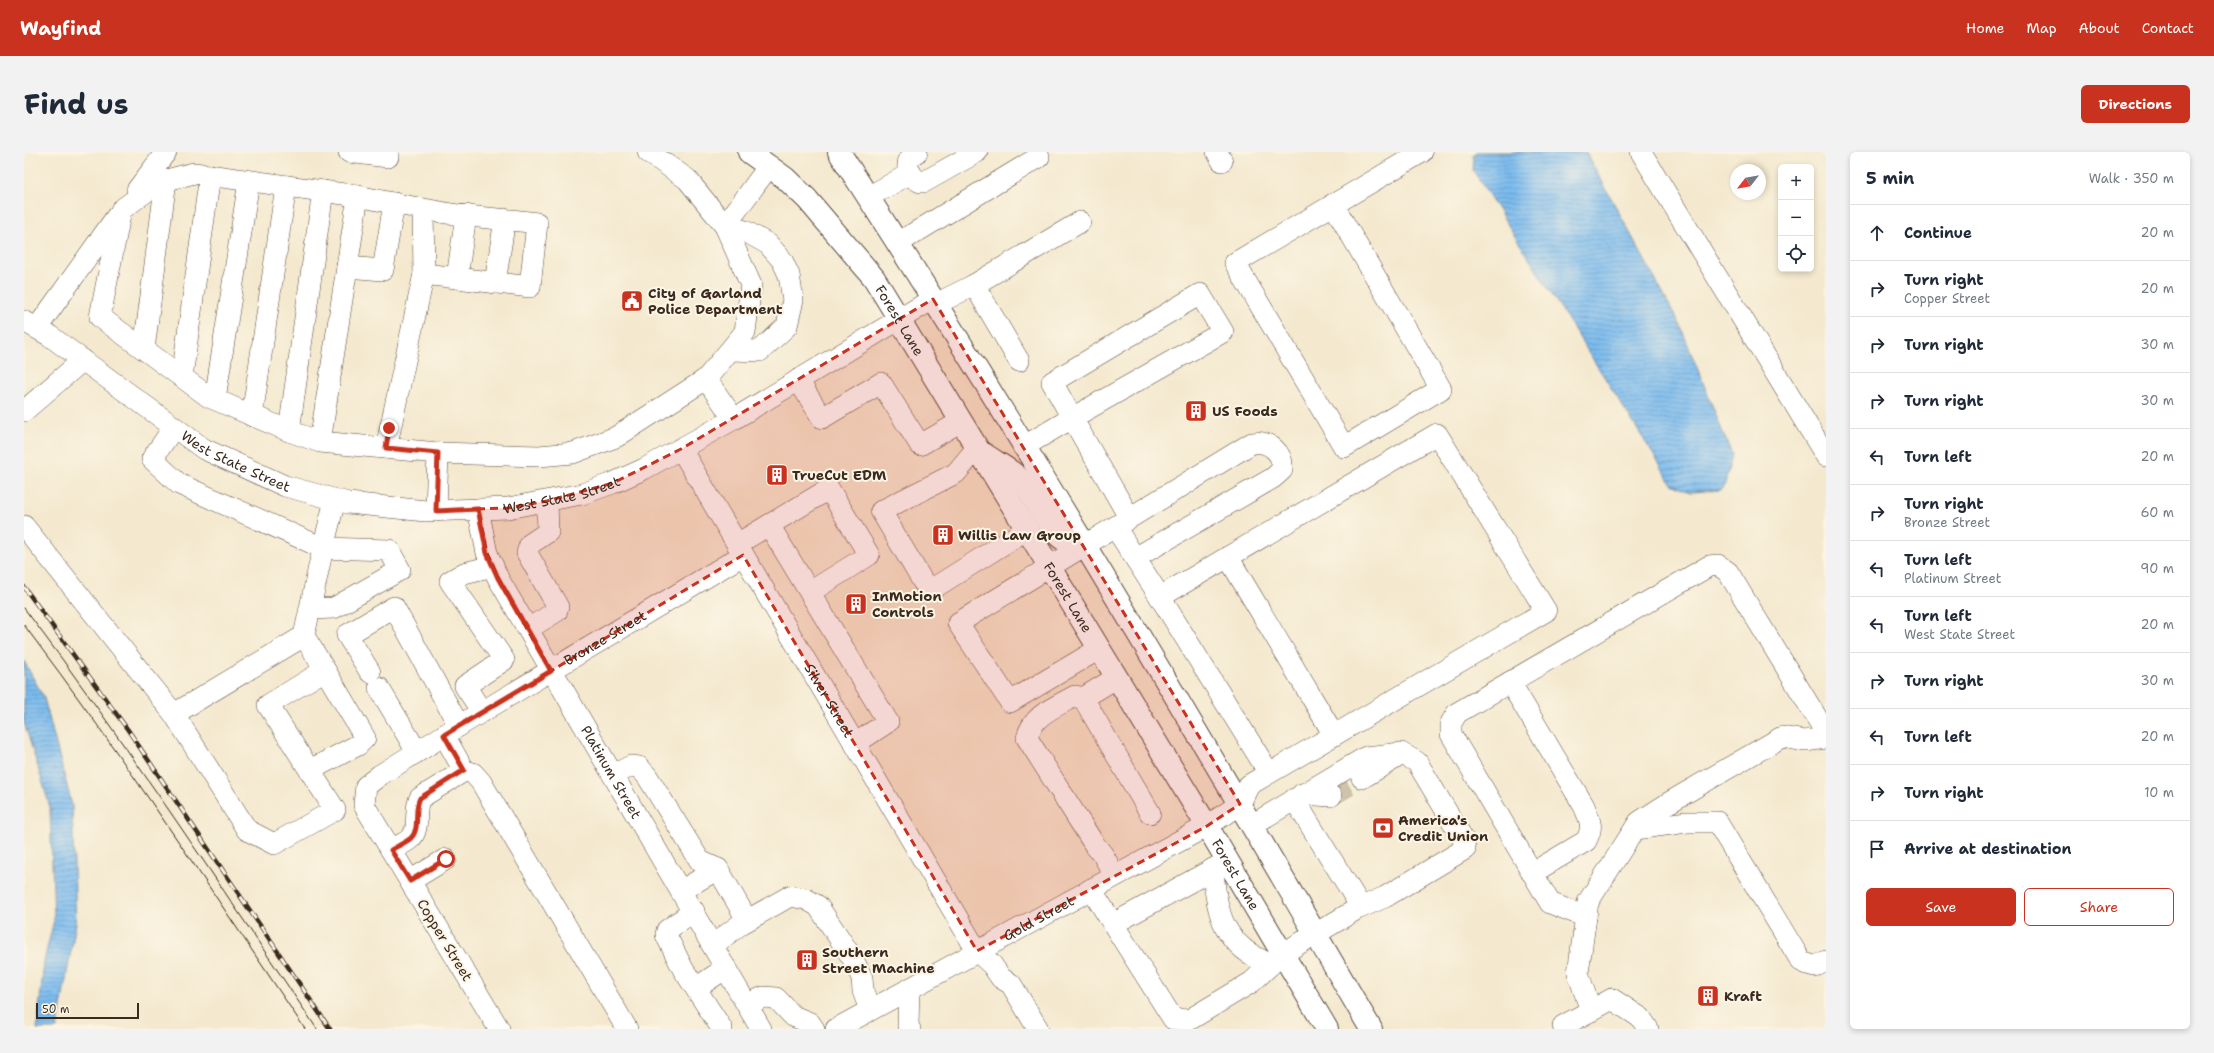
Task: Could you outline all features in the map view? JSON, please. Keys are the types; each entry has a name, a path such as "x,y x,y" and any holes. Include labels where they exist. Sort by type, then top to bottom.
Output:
{"main road":[{"name":"Forest Lane","path":"749,152 785,178 807,199 874,278 897,320 1207,826 1221,865 1276,959 1326,1029"},
{"path":"839,152 935,302 1084,546 1240,804 1372,1029"},
{"path":"976,449 1019,479 1062,539 1073,546 1084,546"}],"street":[{"path":"30,324 166,152"},
{"path":"349,152 388,157 388,152"},
{"path":"424,274 530,287 537,223 423,209 358,196 194,173 159,182 121,210 100,317 182,377 215,399 252,416 320,442 438,453 539,456 573,453 616,437 706,379 745,332 751,285 725,226 687,179 648,152"},
{"path":"917,152 907,161 911,173 917,181 924,182 977,152"},
{"path":"1333,204 1441,389 1344,446 1235,263 1333,204 1422,152"},
{"path":"1641,152 1826,456"},
{"path":"898,243 1039,157"},
{"path":"725,226 769,166"},
{"path":"868,197 911,173"},
{"path":"182,377 210,175"},
{"path":"144,349 166,180"},
{"path":"215,399 248,181"},
{"path":"252,416 286,186"},
{"path":"289,431 323,191"},
{"path":"320,442 358,196"},
{"path":"347,266 383,270 394,203"},
{"path":"386,448 424,274 423,209"},
{"path":"457,278 466,215"},
{"path":"495,283 505,219"},
{"name":"West State Street","path":"30,324 83,360 204,449 285,486 348,503 436,511 508,508 582,494 613,483 681,450 897,320 972,286 1080,222"},
{"path":"725,226 745,231 768,244 785,265 789,275 793,300 787,326 760,351 731,350"},
{"path":"972,286 979,293 1019,360"},
{"path":"1023,447 1072,418 1223,332 1200,294 1052,382 1072,418 1122,522 1135,558 1269,773"},
{"path":"24,411 83,360"},
{"path":"706,379 734,418"},
{"path":"798,380 822,418 881,383 920,445 960,422"},
{"path":"174,427 152,459 179,484 323,548 389,550 400,570 334,608 310,609"},
{"path":"1160,597 1437,434 1546,611 1249,785 1240,804"},
{"path":"1099,649 1010,702 958,623 1252,443 1266,443 1278,452 1283,463 1282,470 1273,478 1135,558"},
{"path":"976,449 956,473 882,511 923,582 932,589 1026,530"},
{"name":"Silver Street","path":"681,450 856,743 977,951 992,965 1001,978 1011,984 1038,1029"},
{"path":"436,511 438,453"},
{"name":"Bronze Street","path":"366,786 417,752 551,671 740,550 770,525 830,489 869,555 810,592"},
{"path":"310,770 358,745 365,738 304,636 323,548 336,500"},
{"path":"528,630 557,611 558,607 528,553 530,544 548,532 546,501"},
{"name":"Platinum Street","path":"478,509 487,553 493,566 551,671 682,890 761,1029"},
{"path":"770,525 888,722 856,743"},
{"path":"24,526 174,714 247,830 274,844 335,810 268,705 325,670"},
{"path":"1228,557 1334,735"},
{"path":"1586,916 1550,903 1451,734 1451,723 1456,713 1709,566 1718,565 1728,572 1826,733"},
{"path":"482,712 465,686 504,660 450,581 464,573 493,566"},
{"path":"417,752 347,635 394,607 451,731 464,770"},
{"path":"174,714 304,636"},
{"path":"1115,876 1027,738 1029,727 1042,714 1075,696 1083,698 1116,678"},
{"path":"1510,682 1584,806 1591,824 1591,832 1586,841 1532,873"},
{"path":"1083,698 1150,813"},
{"path":"1591,1010 1578,973 1588,902 1639,822 1670,802 1782,737 1805,741 1826,738"},
{"path":"1091,889 1173,1019 1189,1020 1252,982 1276,959 1316,934 1361,907 1385,897 1465,849 1463,839 1417,762 1401,753 1366,757 1298,796 1252,825"},
{"path":"1362,778 1403,754"},
{"path":"613,775 631,766 639,767 647,776 700,861 718,869 747,920"},
{"path":"391,850 411,838 414,833 417,803 420,798 464,770"},
{"path":"464,770 473,773 481,782 627,1029"},
{"name":"Copper Street","path":"366,786 364,805 499,1029"},
{"path":"1298,796 1331,796"},
{"path":"1298,796 1361,907"},
{"name":"Gold Street","path":"836,1029 1207,826 1240,804"},
{"path":"1635,829 1687,822 1717,822 1801,961 1814,966 1826,961"},
{"path":"667,865 693,851"},
{"path":"410,881 446,859"},
{"path":"1221,865 1218,909 1228,932 1242,948 1256,958 1276,959"},
{"path":"1113,924 1221,865"},
{"path":"682,890 718,869"},
{"path":"713,945 747,920 790,896 806,899 818,906 853,959 862,978 863,991 870,1010"},
{"path":"694,911 667,930 666,935 683,970 722,1029"},
{"path":"696,988 726,968"},
{"path":"907,1028 909,989"},
{"path":"747,1004 764,997 776,998 794,1016 810,1023 814,1029"},
{"path":"1566,1029 1564,1026 1612,999 1641,1018 1648,1029"}],"highlighted area":[{"path":"933,299 1240,804 1207,826 977,951 743,555 551,671 498,578 487,553 478,509 508,508 547,501 613,483 681,449"}],"water":[{"path":"1477,152 1586,152 1680,325 1732,455 1725,484 1721,490 1690,492 1672,484 1473,170 1474,154"},
{"path":"24,661 44,698 72,805 76,923 57,1029 37,1029 44,961 54,920 50,807 24,722"}],"tunnel":[{"path":"1331,796 1362,778"}],"tram line":[{"path":"24,608 137,764 317,1029"},
{"path":"24,625 97,724 305,1029"}],"railway":[{"path":"24,587 128,730 330,1029"}],"place":[{"name":"City of Garland Police Department","path":"632,301"},
{"name":"US Foods","path":"1196,411"},
{"name":"TrueCut EDM","path":"777,475"},
{"name":"Willis Law Group","path":"943,535"},
{"name":"InMotion Controls","path":"856,604"},
{"name":"America's Credit Union","path":"1383,828"},
{"name":"Southern Street Machine","path":"807,960"},
{"name":"Kraft","path":"1708,996"}],"route":[{"path":"389,428 386,448 438,453 436,511 478,509 487,553 498,578 551,671 444,735 464,770 420,798 417,803 414,833 411,838 391,850 410,881 446,859"}]}
